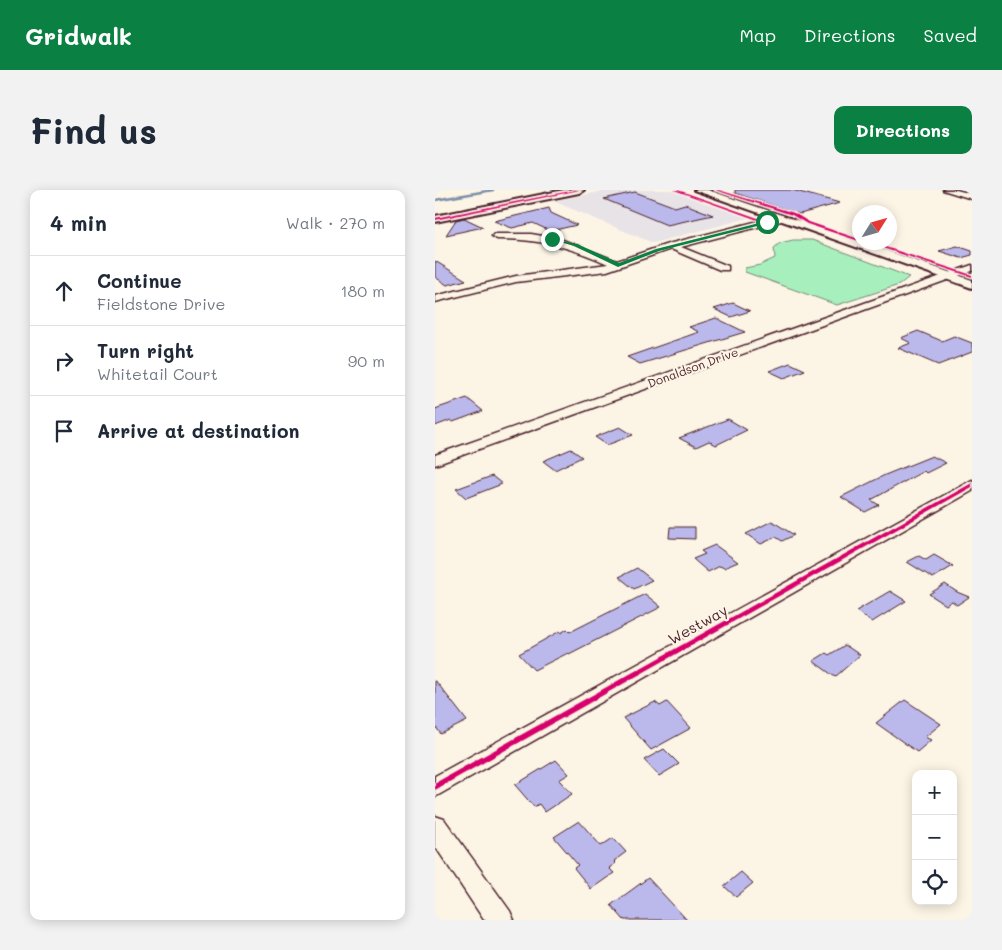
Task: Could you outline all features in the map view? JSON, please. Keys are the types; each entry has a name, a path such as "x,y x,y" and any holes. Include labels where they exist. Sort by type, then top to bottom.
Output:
{"street":[{"path":"435,219 579,190"},
{"path":"699,190 972,284"},
{"path":"947,190 972,197"},
{"path":"437,300 516,279 590,272 618,265 671,246 782,218"},
{"path":"497,236 561,241 581,247 618,265"},
{"path":"671,246 724,268"},
{"name":"Donaldson Drive","path":"435,460 972,268"},
{"name":"Westway","path":"435,787 972,485"},
{"path":"435,826 500,920"}],"shaded area":[{"path":"609,190 673,190 752,217 653,243 553,201"}],"green space":[{"path":"793,240 812,240 909,277 899,285 837,305 745,272 745,268 760,265 775,258 774,248 780,243"}],"building":[{"path":"735,190 792,190 840,203 800,214 735,193"},
{"path":"635,192 675,207 685,204 713,215 667,225 604,199"},
{"path":"549,208 551,213 577,225 550,231 533,223 512,228 494,221"},
{"path":"464,218 483,227 446,235 456,220"},
{"path":"957,246 972,251 972,255 961,258 939,251"},
{"path":"435,261 466,280 447,285 435,277"},
{"path":"733,303 750,311 731,317 714,309"},
{"path":"716,318 745,332 640,364 627,357 699,332 689,327"},
{"path":"918,331 942,341 954,336 972,343 972,352 938,365 898,348 911,343 901,338"},
{"path":"790,363 805,370 784,378 769,371"},
{"path":"467,398 483,411 453,422 451,420 435,426 435,409"},
{"path":"728,419 747,430 716,445 709,441 696,447 679,438"},
{"path":"620,427 633,435 607,445 595,437"},
{"path":"571,449 582,457 555,470 543,461"},
{"path":"932,456 946,463 926,473 924,471 871,500 879,505 865,512 841,497 885,475"},
{"path":"492,476 502,484 466,498 456,489"},
{"path":"772,521 794,535 782,541 776,537 761,544 746,534"},
{"path":"670,527 695,527 695,539 669,538"},
{"path":"715,545 738,562 724,568 720,566 708,572 693,559 705,554 701,551"},
{"path":"934,555 953,566 933,578 907,562 919,556 926,560"},
{"path":"637,568 652,580 634,589 619,577"},
{"path":"945,584 969,597 957,605 952,601 946,605 929,594"},
{"path":"890,591 906,601 872,622 856,611"},
{"path":"645,594 661,607 569,654 534,670 519,654 560,631 561,633 567,629 570,632"},
{"path":"845,645 860,655 835,677 813,661 826,653 829,655"},
{"path":"435,680 467,721 441,734 435,726"},
{"path":"905,700 941,724 925,737 931,740 917,752 876,723"},
{"path":"655,702 660,706 667,702 691,728 651,750 623,718"},
{"path":"664,749 679,764 659,776 644,760"},
{"path":"556,760 569,774 559,780 572,794 545,812 539,804 534,807 515,785"},
{"path":"579,821 601,846 613,838 626,852 614,861 616,863 609,868 614,873 591,889 574,868 578,865 554,837"},
{"path":"741,872 753,883 736,897 724,886"},
{"path":"648,878 687,920 624,920 611,905"}],"waterway":[{"path":"435,200 493,190"}],"cycle path":[{"path":"435,219 579,190"},
{"path":"675,190 770,223"},
{"path":"716,190 793,214 808,223 852,238"},
{"path":"890,250 972,276"},
{"path":"435,787 972,485"}],"route":[{"path":"552,239 575,245 618,265 658,250 767,222"}]}
